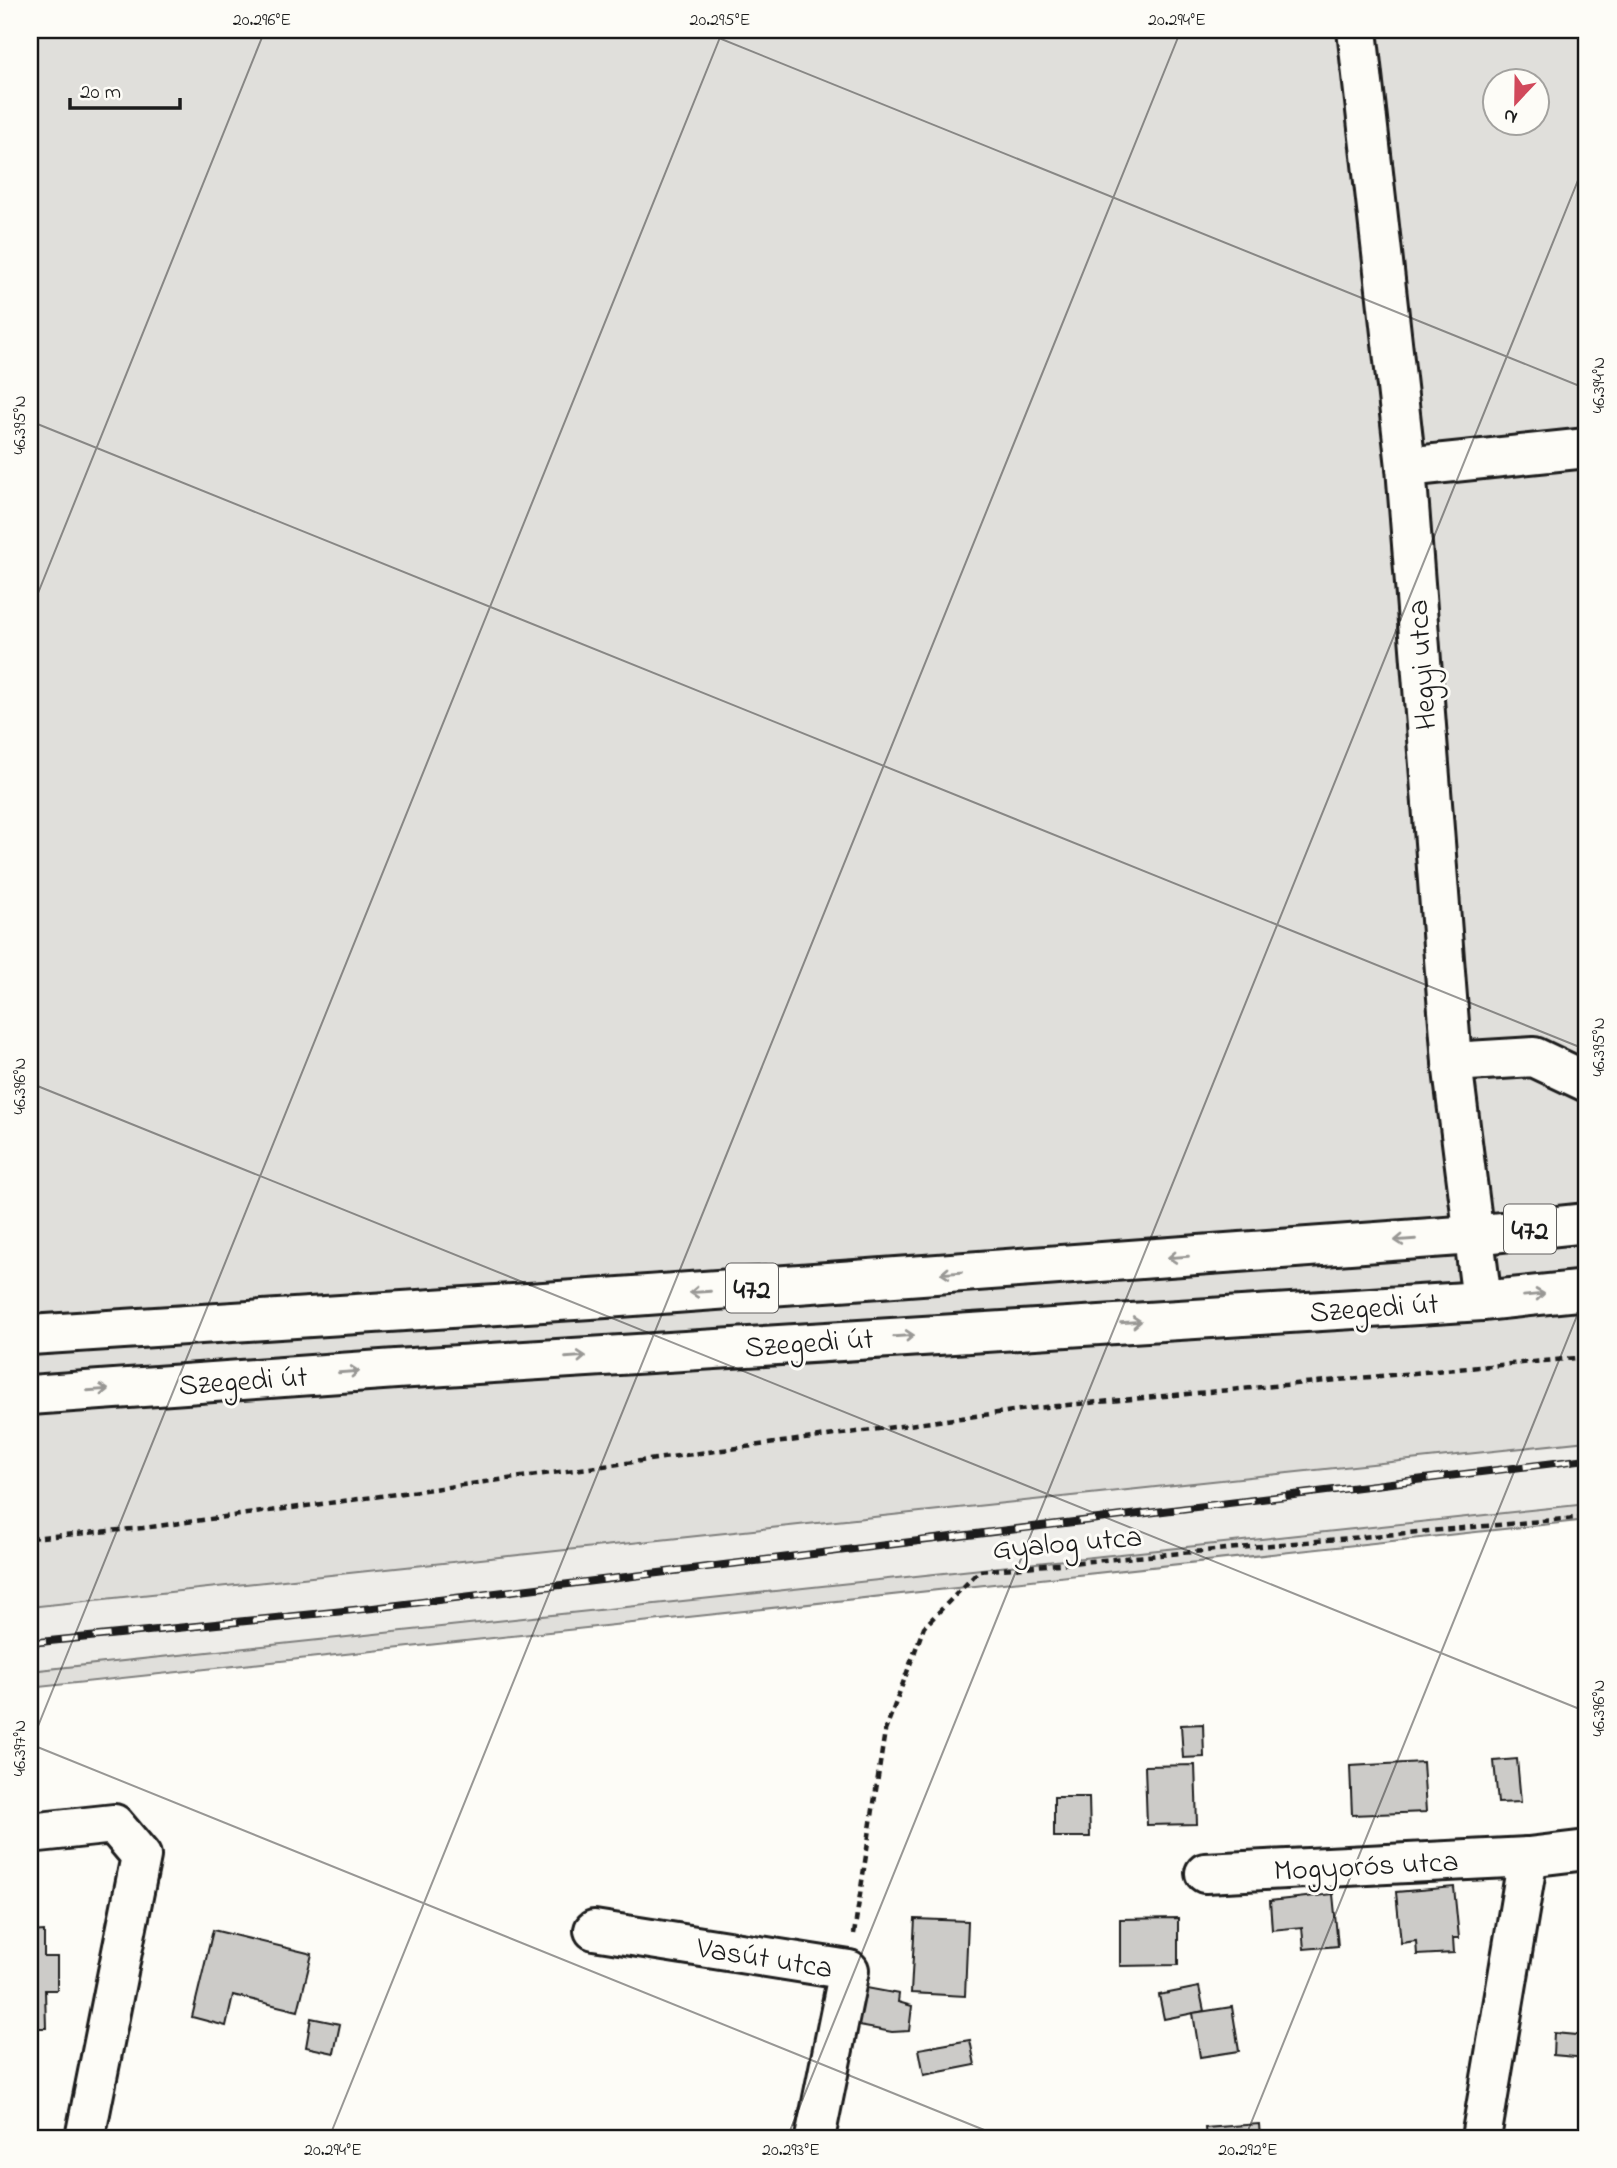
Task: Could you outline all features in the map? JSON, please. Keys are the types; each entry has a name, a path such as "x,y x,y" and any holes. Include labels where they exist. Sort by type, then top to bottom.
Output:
{"street":[{"name":"Hegyi utca","path":"1357,30 1406,467 1452,1062 1482,1301"},
{"path":"1406,467 1587,448"},
{"path":"1452,1062 1534,1057 1587,1082"},
{"name":"472","path":"1473,1235 1587,1223"},
{"name":"Szegedi út","path":"30,1335 606,1298 1473,1235"},
{"name":"Szegedi út","path":"30,1395 438,1366 1482,1301 1587,1290"},
{"path":"30,1833 114,1824 141,1856 85,2138"},
{"name":"Mogyorós utca","path":"1205,1873 1528,1857 1587,1850"},
{"path":"1481,2138 1528,1857"},
{"name":"Vasút utca","path":"594,1930 849,1969 815,2138"}],"path":[{"path":"30,1538 143,1528 1035,1408 1587,1357"},
{"name":"Gyalog utca","path":"849,1969 885,1731 924,1627 979,1571 1587,1517"}],"shaded area":[{"path":"30,30 1587,30 1587,1441 30,1607"},
{"path":"1587,1441 1587,1504 30,1671 30,1607"},
{"path":"1587,1504 1587,1520 30,1688 30,1671"}],"building":[{"path":"1203,1724 1204,1757 1183,1758 1181,1725"},
{"path":"1517,1759 1521,1802 1498,1803 1494,1761"},
{"path":"1423,1762 1426,1812 1352,1815 1350,1766"},
{"path":"1195,1765 1197,1824 1147,1825 1145,1766"},
{"path":"1054,1797 1089,1797 1090,1837 1054,1837"},
{"path":"1454,1887 1459,1938 1453,1938 1454,1953 1417,1955 1416,1941 1401,1943 1396,1892"},
{"path":"1333,1894 1338,1946 1304,1949 1302,1927 1272,1930 1270,1901"},
{"path":"1178,1918 1178,1965 1120,1966 1120,1919"},
{"path":"915,1919 968,1921 965,1996 911,1993"},
{"path":"213,1930 312,1954 298,2011 233,1995 226,2026 192,2017"},
{"path":"44,1931 44,1957 57,1957 57,1990 45,1990 46,2028 30,2028 30,1932"},
{"path":"856,1986 899,1994 898,2002 912,2006 909,2031 892,2032 848,2024"},
{"path":"1199,1987 1204,2011 1164,2019 1159,1995"},
{"path":"1232,2007 1239,2051 1200,2057 1193,2013"},
{"path":"311,2018 340,2024 334,2053 306,2047"},
{"path":"1554,2033 1587,2036 1587,2058 1553,2055"},
{"path":"970,2040 975,2065 924,2075 919,2049"},
{"path":"1259,2124 1260,2138 1206,2138 1205,2128"}],"railway":[{"path":"30,1643 373,1608 1587,1459"}]}
